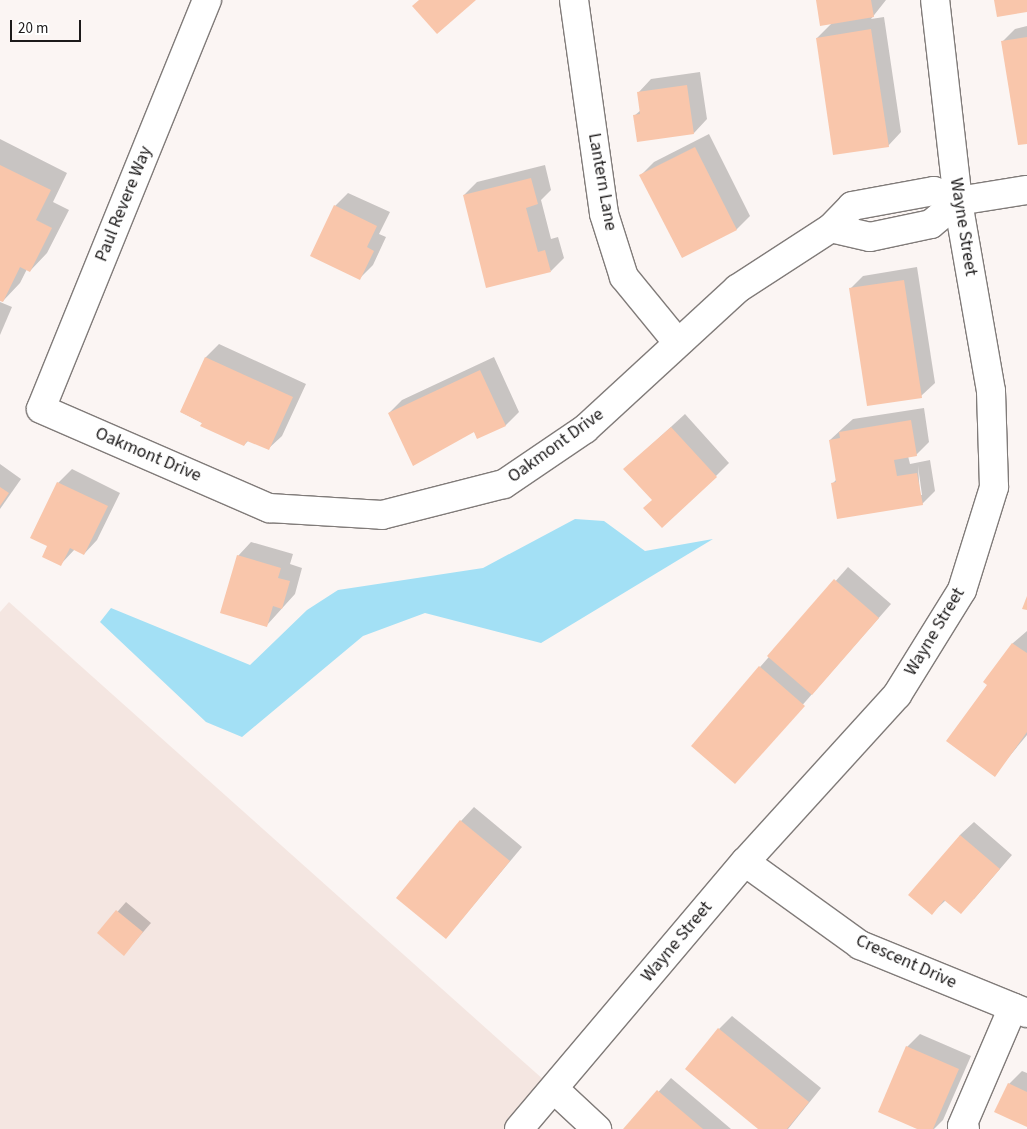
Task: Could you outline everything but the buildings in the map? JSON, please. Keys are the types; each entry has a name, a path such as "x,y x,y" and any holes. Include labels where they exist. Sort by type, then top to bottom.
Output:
{"street":[{"name":"Paul Revere Way","path":"41,409 207,0"},
{"name":"Lantern Lane","path":"574,0 604,214 624,277 678,344"},
{"name":"Wayne Street","path":"519,1129 745,862 897,695 962,590 994,487 992,391 958,201 934,0"},
{"path":"958,201 1027,190"},
{"name":"Oakmont Drive","path":"41,409 269,508 382,515 504,484 585,430 737,289 831,228 852,206 934,191 958,201"},
{"name":"Crescent Drive","path":"745,862 860,945 1020,1010"},
{"path":"965,1129 962,1126 1020,1010"},
{"path":"554,1089 597,1129"}],"shaded area":[{"path":"9,602 554,1089 519,1129 0,1129 0,612"}],"water":[{"path":"575,519 604,521 645,551 713,539 541,643 425,613 363,636 242,737 206,722 100,622 111,608 250,665 307,610 338,590 483,568"}]}
